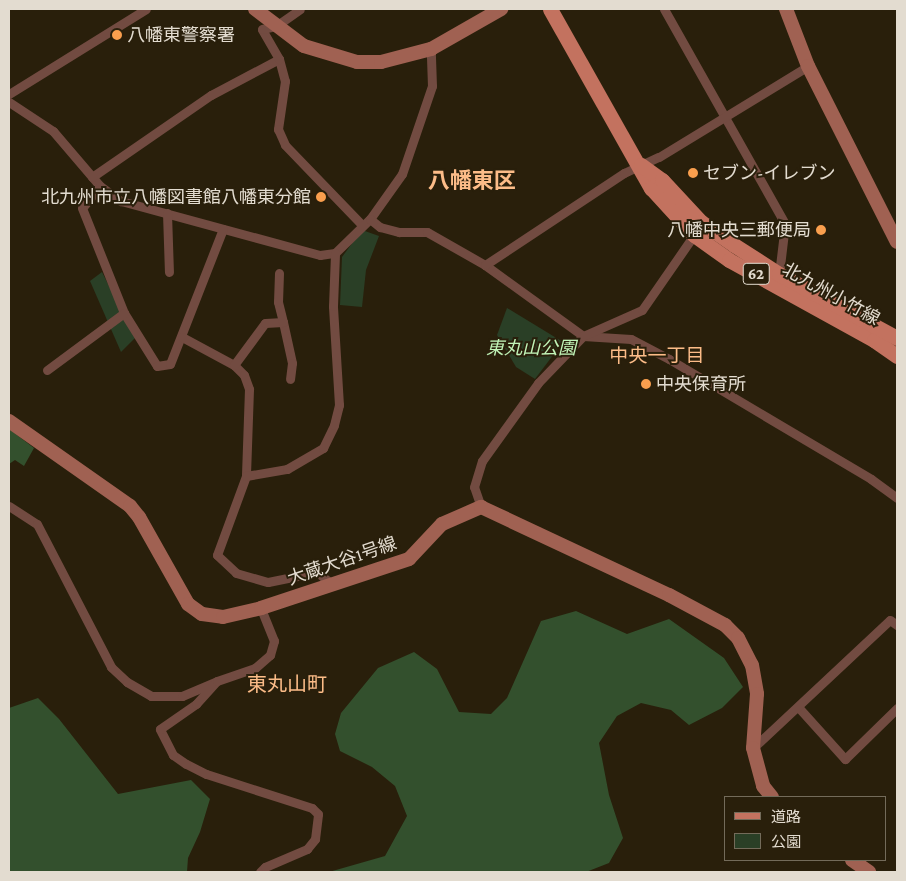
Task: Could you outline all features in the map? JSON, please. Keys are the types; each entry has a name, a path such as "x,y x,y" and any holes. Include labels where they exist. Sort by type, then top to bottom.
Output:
{"main road":[{"name":"北九州小竹線","path":"550,9 651,188 694,235 729,260 874,340 897,356"},
{"name":"北九州小竹線","path":"639,164 662,180 701,222 779,274 896,335"}],"street":[{"path":"9,94 146,9"},
{"path":"255,9 304,46 357,62 381,62 431,49 501,9"},
{"path":"300,9 276,26 262,29 279,59 285,81 278,130 285,145 362,225"},
{"path":"664,9 785,224 779,274"},
{"path":"786,9 808,66 892,220 897,242"},
{"path":"9,102 53,131 100,186 121,201 320,255 335,253 370,219 402,174 432,86 431,49"},
{"path":"92,177 211,94 279,59"},
{"path":"485,265 639,164 659,157 808,66"},
{"path":"100,186 82,208 124,313 157,366 170,364 223,229"},
{"path":"167,213 170,272"},
{"path":"370,219 380,227 398,232 427,232 485,265 583,336 631,339 871,479 897,498"},
{"path":"694,235 642,310 583,336 538,383 482,461 474,487 480,507 669,595 725,625 738,638 752,665 757,694 753,748 763,786 771,796"},
{"path":"246,476 287,469 323,448 334,425 339,405 332,306 335,253"},
{"path":"279,273 278,302 292,364 290,379"},
{"path":"47,370 124,313"},
{"path":"234,365 265,324 283,322"},
{"path":"182,337 234,365 244,375 249,389 246,476 216,555 236,573 268,582 317,572 332,584"},
{"name":"大蔵大谷1号線","path":"9,421 130,506 139,516 188,604 202,614 224,617 261,608 409,560 442,524 480,507"},
{"path":"9,506 37,524 111,667 127,682 151,696 182,696 255,668 270,655 274,641 261,608"},
{"path":"753,748 799,708 890,620 897,625"},
{"path":"217,681 196,704 160,729 173,755 206,774 312,808 318,814 315,839 307,849 265,867 260,872"},
{"path":"799,708 845,759 897,708"},
{"path":"853,861 869,872"}],"green space":[{"path":"362,230 379,236 366,270 362,307 340,305 342,257"},
{"path":"102,272 135,338 121,352 90,281"},
{"name":"東丸山公園","path":"507,308 563,342 535,379 516,367 497,335"},
{"path":"9,429 34,448 24,466 15,460 9,464"},
{"path":"576,611 627,634 669,619 724,658 743,687 722,708 689,725 671,710 641,703 617,716 599,743 609,795 623,838 609,863 586,872 329,872 385,856 407,816 395,786 372,767 340,751 335,734 341,713 378,668 414,652 437,669 459,712 491,714 507,698 541,621"},
{"path":"38,698 59,719 118,794 191,780 210,799 200,832 188,858 187,872 9,872 9,708"}],"place":[{"name":"八幡東警察署","path":"117,35"},
{"name":"セブン-イレブン","path":"693,173"},
{"name":"北九州市立八幡図書館八幡東分館","path":"321,197"},
{"name":"八幡中央三郵便局","path":"821,230"},
{"name":"中央保育所","path":"646,384"}],"district":[{"name":"八幡東区","path":"472,181"},
{"name":"中央一丁目","path":"657,356"},
{"name":"東丸山町","path":"287,684"}]}
